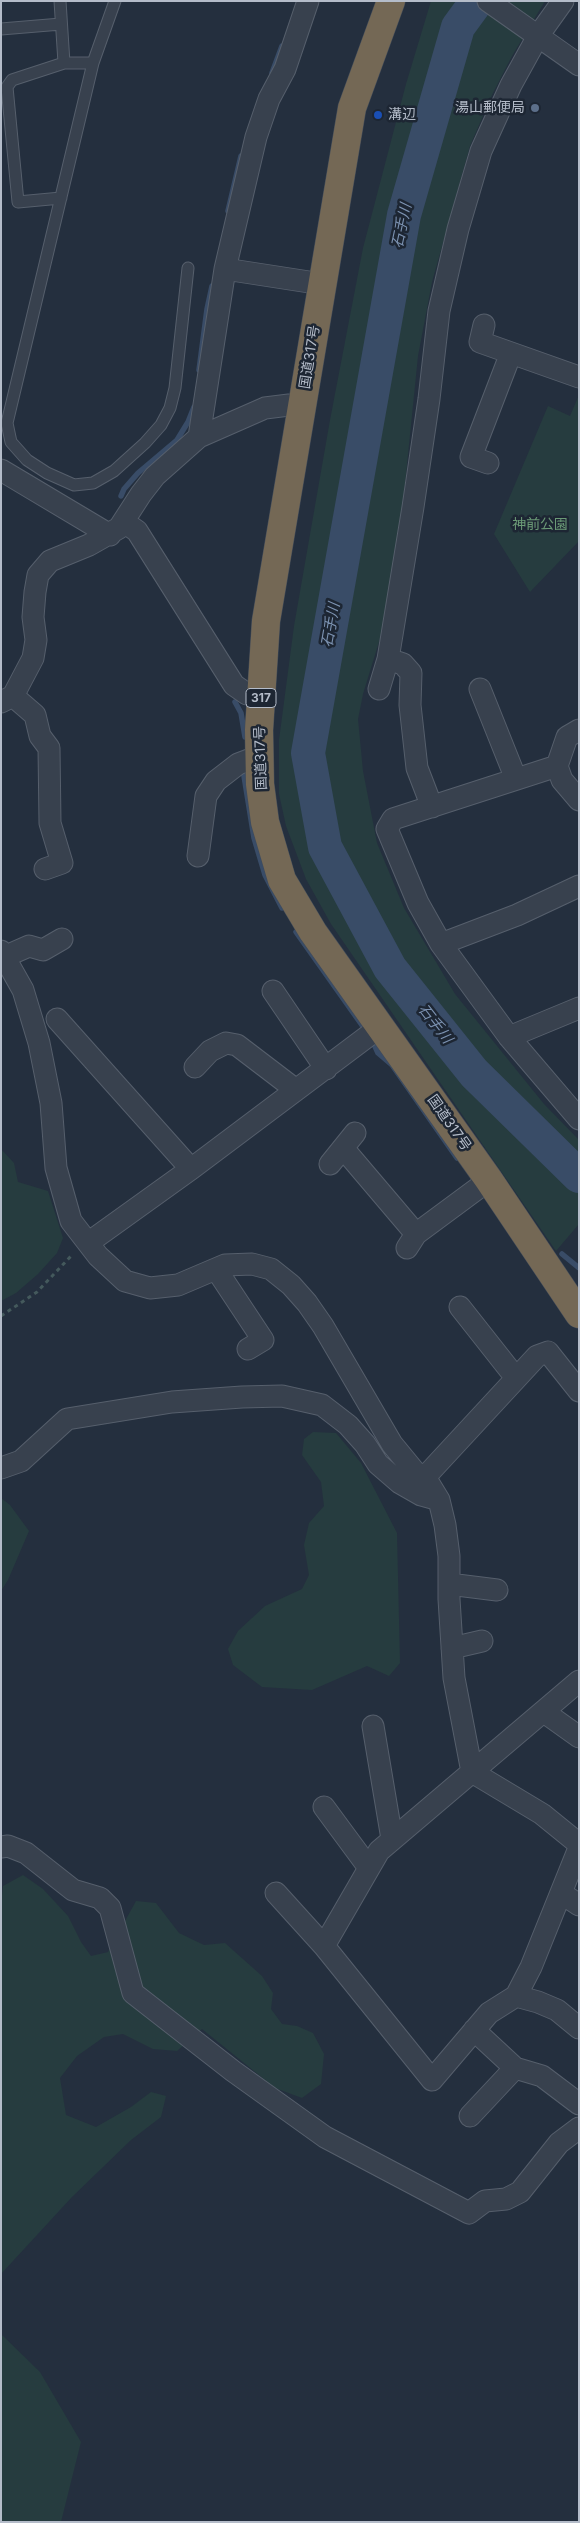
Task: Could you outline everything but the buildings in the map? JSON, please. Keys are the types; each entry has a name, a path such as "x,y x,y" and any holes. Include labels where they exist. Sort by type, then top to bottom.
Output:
{"highway":[{"name":"国道317号","path":"391,1 352,108 266,621 259,756 265,822 282,880 313,932 489,1180 579,1314"}],"street":[{"path":"199,437 226,269 256,137 268,99 285,69 308,1"},
{"path":"488,1 579,65"},
{"path":"379,689 388,659 429,399 439,311 458,229 481,150 535,34 563,1"},
{"path":"226,269 322,284"},
{"path":"484,325 480,342 579,377"},
{"path":"488,463 471,457 511,353"},
{"path":"45,869 62,863 50,823 49,748 40,736 34,715 7,699 32,658 36,640 33,617 38,575 50,561 117,528 155,476 199,437 265,408 289,406 302,408"},
{"path":"1,470 117,528 137,531 234,684 247,694 261,694"},
{"path":"388,659 403,664 411,673 410,705 417,768 432,807"},
{"path":"480,689 516,779"},
{"path":"579,730 567,737 557,766 562,780 579,800"},
{"path":"198,856 206,796 216,781 238,764 259,756"},
{"path":"557,766 394,819 387,828 418,903 441,944 509,1037 579,1119"},
{"path":"441,944 518,915 579,886"},
{"path":"62,939 43,950 29,946 3,954 23,990 39,1043 51,1103 56,1168 71,1220 110,1269 126,1281 150,1288 178,1284 225,1265 252,1264 272,1269 291,1285 323,1326 392,1444 415,1472 425,1477 439,1500 448,1548 454,1678 472,1772 542,1814 579,1844"},
{"path":"273,991 326,1068"},
{"path":"509,1037 579,1008"},
{"path":"57,1019 191,1169"},
{"path":"88,1242 191,1169 380,1027"},
{"path":"195,1067 210,1051 226,1043 237,1046 296,1090"},
{"path":"343,1148 412,1241 489,1180"},
{"path":"216,1269 263,1340 248,1349"},
{"path":"460,1307 516,1378"},
{"path":"425,1477 537,1356 548,1352 579,1390"},
{"path":"1,1468 21,1461 67,1419 172,1402 242,1396 282,1396 322,1405 348,1425 365,1444 378,1464 400,1483 421,1495 439,1500"},
{"path":"449,1584 497,1590"},
{"path":"452,1648 482,1641"},
{"path":"324,1946 379,1850 579,1681"},
{"path":"544,1712 579,1737"},
{"path":"373,1726 392,1840"},
{"path":"324,1807 369,1868"},
{"path":"1,1847 8,1846 26,1852 73,1890 100,1898 110,1908 133,1993 233,2071 325,2136 469,2213 485,2201 506,2199 520,2192 560,2143 579,2128"},
{"path":"276,1893 324,1946 432,2080 489,2013 516,1996 531,1967 579,1848"},
{"path":"561,1893 579,1905"},
{"path":"516,1996 557,2010 579,2028"},
{"path":"474,2030 515,2068 542,2076 579,2104"},
{"path":"470,2116 515,2068"}],"lane":[{"path":"60,1 64,63"},
{"path":"115,1 93,63 61,198 4,420 11,442 27,460 47,473 74,485 93,483 114,471 145,443 161,425 170,408 175,388 188,268"},
{"path":"1,29 62,24"},
{"path":"61,198 18,202 7,86 12,80 64,63 93,63"}],"path":[{"path":"1,1316 37,1292 70,1257 88,1242"}],"green space":[{"path":"431,1 545,1 512,56 492,95 470,146 432,282 418,356 403,504 382,632 363,694 358,719 363,771 377,843 404,908 455,994 544,1104 579,1140 579,1224 556,1251 331,924 306,879 286,826 279,794 279,740 294,626 330,420 363,248 406,84"},
{"name":"神前公園","path":"579,395 579,541 530,592 494,534 548,406 570,416"},
{"path":"1,1149 14,1163 18,1182 48,1191 63,1238 57,1253 38,1274 16,1293 1,1301"},
{"path":"313,1432 336,1433 361,1463 397,1533 400,1663 389,1676 367,1666 312,1690 262,1687 233,1665 228,1649 238,1631 265,1606 302,1589 309,1575 304,1545 309,1523 324,1506 321,1482 302,1455 304,1439"},
{"path":"1,1498 10,1505 29,1531 8,1580 1,1591"},
{"path":"23,1875 43,1889 68,1916 81,1942 91,1956 108,1952 136,1901 156,1903 179,1933 204,1945 225,1943 262,1976 273,1993 271,2009 282,2024 297,2026 313,2033 324,2054 321,2084 302,2098 275,2088 202,2029 177,2051 153,2049 123,2034 104,2037 77,2056 60,2078 66,2115 96,2127 131,2107 151,2092 166,2096 161,2117 131,2140 72,2197 1,2274 1,1903 3,1886"},
{"path":"1,2334 40,2372 81,2442 61,2522 1,2522"}],"waterway":[{"name":"石手川","path":"477,1 458,27 404,215 308,753 325,847 390,968 474,1073 579,1176"},
{"path":"272,73 282,46"},
{"path":"228,211 241,156"},
{"path":"199,370 212,286"},
{"path":"121,496 124,489 138,473 177,440 188,422 194,407"},
{"path":"235,702 241,713 245,737"},
{"path":"244,776 254,838 265,875 282,908"},
{"path":"296,932 364,1028"},
{"path":"373,1042 378,1053 392,1065 457,1158"},
{"path":"562,1254 579,1268"}],"place":[{"name":"湯山郵便局","path":"535,108"},
{"name":"溝辺","path":"378,115"}]}
